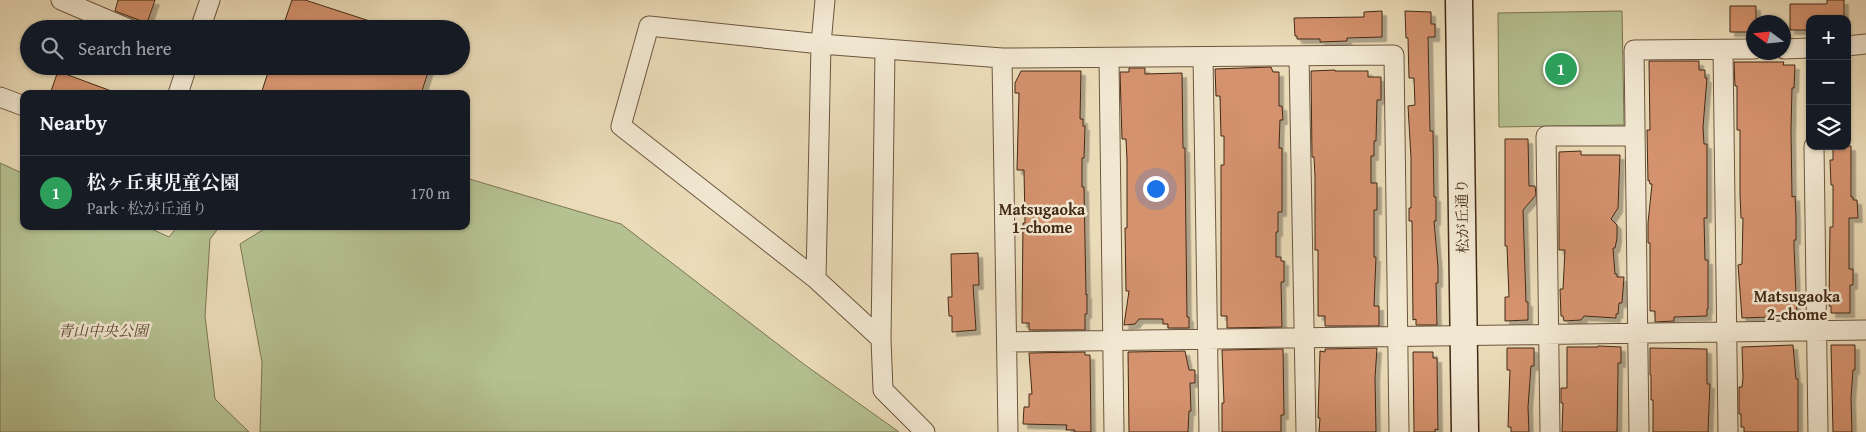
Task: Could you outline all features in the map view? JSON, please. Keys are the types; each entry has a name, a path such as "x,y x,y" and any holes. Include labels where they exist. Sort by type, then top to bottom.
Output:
{"street":[{"path":"60,0 108,20"},
{"path":"203,20 210,0"},
{"path":"816,279 821,44 825,0"},
{"name":"松が丘通り","path":"1459,0 1465,432"},
{"path":"881,339 816,279 621,126 649,26 885,50 1002,58 1394,54 1399,432"},
{"path":"1851,46 1866,44"},
{"path":"1791,48 1806,48"},
{"path":"1639,432 1634,50 1746,49"},
{"path":"885,50 881,339 883,390 925,432"},
{"path":"1723,50 1728,432"},
{"path":"1299,56 1306,432"},
{"path":"1203,57 1209,432"},
{"path":"1002,58 1008,432"},
{"path":"1109,58 1114,432"},
{"path":"179,90 184,75"},
{"path":"0,97 20,104"},
{"path":"1550,432 1546,136 1635,136"},
{"path":"1814,150 1818,432"},
{"path":"1007,342 1866,330"}],"green space":[{"path":"1622,11 1624,125 1499,127 1498,13"},
{"name":"青山中央公園","path":"0,163 20,172 20,230 154,230 169,237 175,230 217,230 210,239 205,316 215,399 249,432 0,432"},
{"path":"470,179 621,224 805,365 899,432 260,432 262,362 240,244 263,230 470,230"}],"building":[{"path":"118,0 155,0 148,20 139,20 115,11"},
{"path":"292,0 305,0 367,20 285,20"},
{"path":"1827,0 1844,0 1844,15 1806,15 1806,30 1791,30 1790,4 1827,4"},
{"path":"1730,6 1756,6 1756,15 1746,15 1746,32 1730,32"},
{"path":"1382,11 1382,37 1347,38 1347,41 1320,42 1320,39 1297,39 1297,36 1295,36 1294,18 1364,17 1364,12"},
{"path":"1405,11 1431,12 1431,24 1435,24 1435,37 1428,37 1430,131 1433,131 1434,197 1436,197 1436,221 1434,221 1438,267 1438,283 1436,283 1437,325 1416,325 1416,319 1413,320 1412,221 1409,221 1409,208 1411,208 1411,158 1408,106 1415,105 1414,78 1409,78"},
{"path":"1649,61 1699,61 1699,70 1705,70 1705,78 1707,78 1703,127 1704,144 1707,144 1707,218 1704,218 1705,260 1708,260 1707,316 1674,317 1674,321 1655,322 1655,311 1650,311 1650,243 1648,243 1648,223 1652,184 1648,181 1647,130 1650,130"},
{"path":"1734,62 1784,62 1783,65 1795,65 1794,88 1792,88 1791,130 1792,197 1795,196 1796,216 1796,240 1794,240 1794,247 1797,316 1742,318 1738,265 1742,264 1743,218 1741,218 1740,195 1740,130 1737,130 1737,86 1735,86"},
{"path":"1271,67 1273,72 1279,72 1279,106 1282,106 1283,120 1280,120 1279,148 1282,148 1282,212 1278,212 1278,232 1276,232 1276,257 1281,257 1281,261 1284,261 1284,282 1281,282 1282,327 1227,328 1227,316 1221,316 1221,165 1224,165 1224,136 1221,136 1220,96 1216,96 1215,69"},
{"path":"1129,68 1145,68 1145,74 1182,73 1187,317 1189,317 1189,328 1168,328 1168,324 1163,324 1163,319 1139,319 1135,324 1124,325 1129,291 1126,291 1125,228 1127,228 1127,160 1126,139 1122,139 1120,72 1129,72"},
{"path":"1021,71 1081,71 1080,119 1083,119 1083,126 1085,126 1082,187 1084,187 1087,294 1085,330 1029,330 1029,323 1022,323 1023,223 1025,223 1024,170 1017,170 1019,93 1015,93 1015,83"},
{"path":"1311,71 1368,71 1368,77 1381,77 1381,100 1377,100 1376,141 1374,141 1374,156 1371,156 1371,183 1377,183 1377,210 1374,210 1374,257 1376,257 1374,306 1379,306 1379,326 1325,326 1325,316 1318,316 1318,250 1315,250 1315,176 1314,157 1312,157"},
{"path":"57,75 68,75 109,90 51,90"},
{"path":"267,75 427,75 422,90 262,90"},
{"path":"1505,139 1528,139 1529,186 1535,186 1536,195 1523,210 1528,320 1505,321 1505,297 1509,297 1507,246 1505,246"},
{"path":"1833,150 1851,150 1851,197 1853,197 1853,200 1857,200 1858,218 1849,218 1849,269 1853,269 1853,285 1850,285 1850,313 1831,313 1831,306 1829,306 1830,227 1833,227 1833,185 1831,185 1830,160 1833,160"},
{"path":"1581,151 1581,155 1620,155 1618,208 1611,219 1617,225 1617,238 1615,248 1613,248 1615,274 1617,274 1617,277 1624,277 1622,303 1619,303 1616,318 1584,316 1581,320 1564,321 1563,316 1561,316 1560,289 1563,289 1565,250 1559,250 1559,152"},
{"path":"978,253 979,285 973,285 976,330 952,332 952,316 949,316 948,297 952,297 951,254"},
{"path":"1793,345 1796,379 1798,379 1798,432 1744,432 1744,427 1741,427 1741,414 1739,414 1739,387 1742,387 1743,378 1742,347"},
{"path":"1831,345 1855,345 1855,370 1853,370 1851,398 1852,432 1833,432"},
{"path":"1567,347 1621,347 1621,363 1618,363 1617,432 1562,432 1563,403 1561,403 1561,388 1567,388"},
{"path":"1377,348 1375,378 1376,432 1319,432 1320,351 1325,352 1325,349"},
{"path":"1507,348 1534,348 1534,366 1531,366 1528,407 1529,432 1511,432 1511,427 1508,427 1510,370 1507,370"},
{"path":"1650,348 1707,349 1707,384 1710,384 1708,432 1653,432"},
{"path":"1283,349 1284,415 1281,415 1281,432 1222,432 1222,403 1224,403 1222,350"},
{"path":"1185,351 1189,370 1195,370 1195,383 1190,383 1191,411 1189,411 1188,432 1129,432 1128,352"},
{"path":"1085,352 1085,355 1090,355 1091,432 1066,430 1067,425 1023,424 1024,407 1029,407 1029,394 1032,394 1029,353"},
{"path":"1413,352 1433,352 1433,358 1437,358 1438,430 1435,429 1435,432 1414,432"}],"place":[{"name":"松ヶ丘東児童公園","path":"1561,69"}],"district":[{"name":"Matsugaoka 1-chome","path":"1042,218"},
{"name":"Matsugaoka 2-chome","path":"1797,305"}]}
